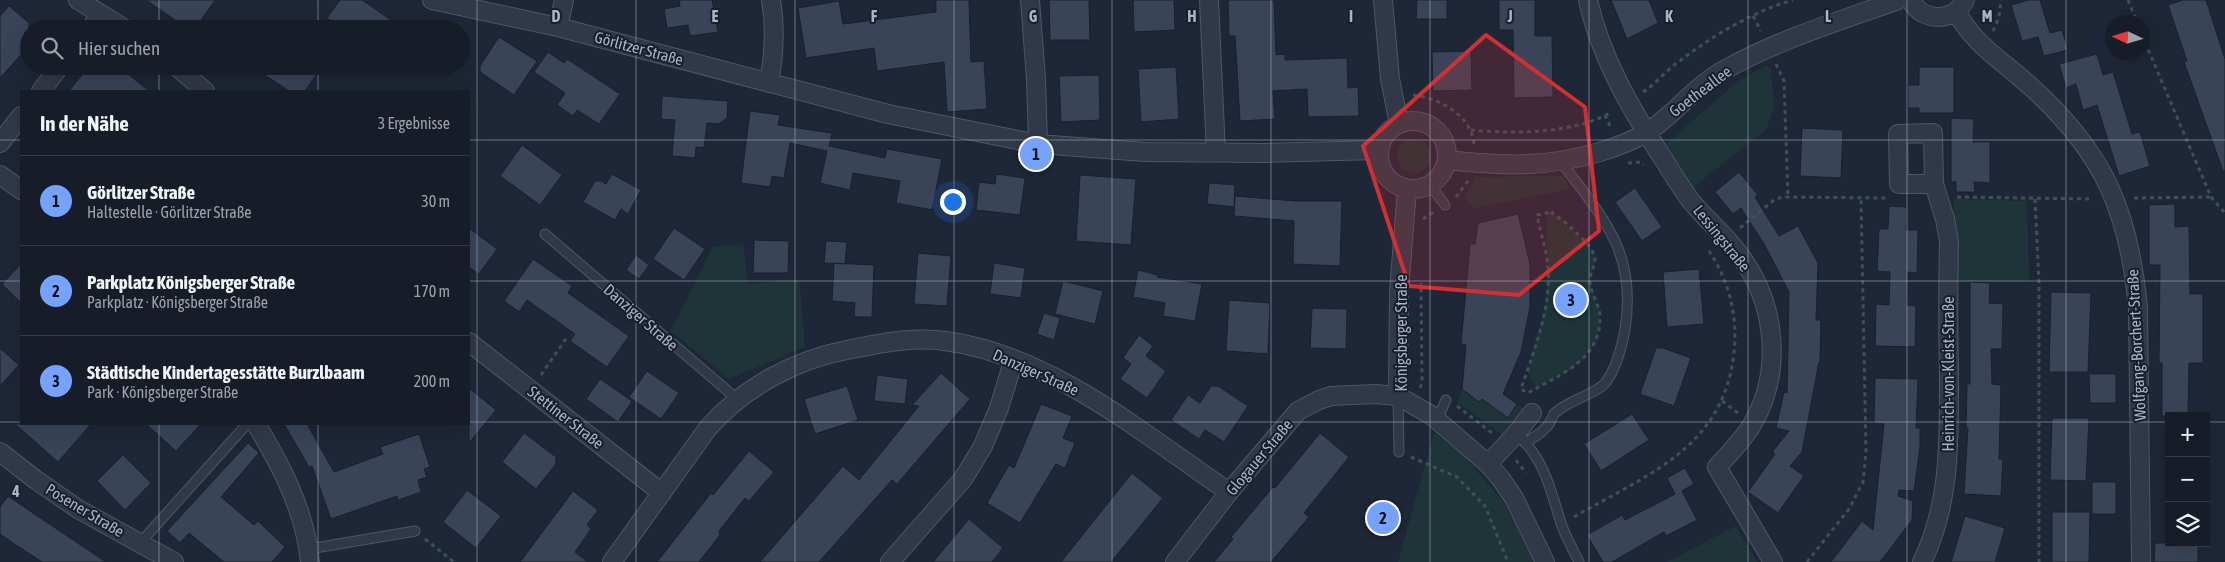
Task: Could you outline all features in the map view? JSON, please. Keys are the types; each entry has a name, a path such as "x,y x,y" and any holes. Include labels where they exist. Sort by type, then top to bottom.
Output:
{"street":[{"path":"78,0 111,20"},
{"name":"Görlitzer Straße","path":"432,0 558,27 888,114 1038,144 1068,148 1145,152 1216,153 1379,150"},
{"path":"558,27 564,0"},
{"path":"769,83 774,53 774,19 771,0"},
{"path":"1030,0 1036,79 1038,144"},
{"path":"1209,0 1216,153"},
{"path":"1383,0 1393,99 1399,124"},
{"path":"1588,0 1604,51 1646,133"},
{"name":"Goetheallee","path":"1447,160 1530,165 1561,162 1619,146 1646,133 1723,70 1769,47 1898,0"},
{"path":"1911,0 1920,12 1938,18 1948,16 1961,6"},
{"name":"Wolfgang-Borchert-Straße","path":"1961,6 1983,47 2040,94 2082,141 2116,198 2125,226 2134,270 2138,308 2140,562"},
{"path":"97,20 101,14"},
{"path":"42,90 53,75"},
{"path":"186,75 204,90"},
{"path":"0,143 20,117"},
{"path":"1418,121 1438,131 1446,144 1447,160 1444,170 1430,185 1415,190 1407,189 1397,186 1382,171 1379,150 1384,136 1399,124 1418,121"},
{"name":"Lessingstraße","path":"1646,133 1691,201 1744,260 1764,300 1770,320 1772,352 1768,382 1762,404 1753,424 1717,467 1773,562"},
{"path":"0,176 20,189"},
{"name":"Heinrich-von-Kleist-Straße","path":"1922,562 1929,548 1940,514 1947,478 1949,440 1949,241 1945,219 1934,184"},
{"name":"Königsberger Straße","path":"1407,189 1399,290 1398,396 1437,420 1488,464 1502,479 1514,498 1545,562"},
{"name":"Danziger Straße","path":"612,562 708,428 722,412 737,400 763,382 790,368 833,353 911,340 943,340 980,347 1014,358 1085,394 1229,492"},
{"name":"Stettiner Straße","path":"470,343 662,493"},
{"path":"890,562 963,479 983,446 998,408 1014,358"},
{"name":"Glogauer Straße","path":"1175,562 1229,492 1289,420 1309,404 1331,396 1375,394 1398,396"},
{"path":"1488,464 1521,438 1532,413"},
{"path":"257,425 287,480 305,527 310,556"},
{"name":"Posener Straße","path":"0,452 78,509 174,562"}],"lane":[{"path":"1561,162 1606,222 1618,245 1626,274 1629,304 1623,339 1613,369 1605,384 1554,414 1548,426 1521,438 1540,462 1546,475 1561,525 1579,562"},
{"path":"1430,185 1445,205"},
{"name":"Danziger Straße","path":"545,234 737,400"},
{"path":"1398,396 1399,452"},
{"path":"1437,420 1446,400"},
{"path":"140,543 246,425"},
{"path":"310,556 414,531"}],"path":[{"path":"1983,47 1996,25 2001,0"},
{"path":"2128,0 2134,15"},
{"path":"1754,16 1784,81 1788,197"},
{"path":"2150,54 2211,197 2225,213"},
{"path":"1393,99 1411,94 1425,96 1443,103 1459,116 1471,130 1474,142 1474,163 1465,187 1425,220 1424,228"},
{"path":"1605,115 1626,161 1629,163 1641,162 1646,170"},
{"path":"1807,562 1849,508 1863,482 1866,452 1861,199"},
{"path":"2035,199 2039,284 2039,562"},
{"path":"1551,212 1562,220 1593,252 1595,261 1590,281 1599,310 1600,326 1594,345 1583,360 1570,370 1537,388 1528,393 1521,389 1540,330 1548,285 1548,267 1537,215 1551,212"},
{"path":"1405,216 1425,220"},
{"path":"1561,525 1679,455 1701,433 1722,401 1733,361 1735,320 1720,268 1704,245"},
{"path":"1398,396 1416,394 1422,383 1421,276"},
{"path":"531,390 568,337"},
{"path":"1399,452 1457,477 1485,506 1508,562"},
{"path":"414,531 454,562"}],"highlighted area":[{"path":"1486,35 1585,107 1599,231 1519,295 1409,286 1363,146"}],"green space":[{"path":"1767,65 1771,70 1774,108 1766,130 1693,187 1666,144 1737,82"},
{"path":"1414,139 1426,144 1431,156 1426,168 1414,173 1402,168 1397,156 1402,144"},
{"path":"1563,176 1569,189 1473,208 1464,197 1475,177"},
{"path":"1954,199 2027,201 2029,281 1953,281"},
{"path":"1546,212 1551,212 1562,220 1593,252 1595,261 1590,281 1599,310 1600,325 1594,345 1583,359 1570,370 1537,388 1527,371 1546,302 1548,267"},
{"path":"743,244 748,284 799,279 805,347 729,379 671,331 713,247"},
{"path":"1462,389 1479,402 1482,399 1508,417 1517,404 1525,409 1504,436 1458,403"},
{"path":"1434,433 1463,455 1503,501 1534,562 1398,562"},
{"path":"1736,526 1757,562 1667,562"}],"building":[{"path":"146,0 215,0 201,20 175,20"},
{"path":"340,0 362,0 391,20 330,20 327,18"},
{"path":"679,0 712,0 718,32 690,36 688,25 667,28 664,9 680,6"},
{"path":"936,0 969,0 971,62 984,61 987,109 947,112 944,62 877,71 874,48 806,58 798,8 839,1 843,24 936,12"},
{"path":"1049,0 1089,0 1090,40 1050,40"},
{"path":"1133,0 1174,0 1175,30 1134,32"},
{"path":"1228,0 1274,0 1276,55 1285,54 1285,60 1347,58 1348,88 1358,87 1359,116 1308,117 1307,89 1273,91 1275,119 1240,121 1235,36 1229,36"},
{"path":"1417,0 1447,0 1447,19 1416,19"},
{"path":"1499,0 1535,0 1535,36 1552,36 1553,97 1514,98 1513,30 1499,30"},
{"path":"1611,0 1649,0 1658,23 1627,39"},
{"path":"2029,0 2040,0 2050,33 2062,30 2068,50 2044,56 2038,37 2022,41 2011,5"},
{"path":"2183,0 2206,0 2225,59 2225,171 2223,171 2184,62 2187,61 2168,5"},
{"path":"9,6 25,20 20,20 20,56 0,78 0,16"},
{"path":"499,37 537,61 514,95 480,72 480,66"},
{"path":"1471,51 1472,90 1433,91 1432,52"},
{"path":"548,52 564,63 567,59 620,94 599,124 577,110 573,116 557,105 565,93 534,72"},
{"path":"2097,54 2103,75 2113,72 2132,134 2140,132 2150,166 2119,176 2097,105 2083,110 2076,84 2066,88 2059,64"},
{"path":"1176,67 1179,119 1141,122 1138,69"},
{"path":"1919,67 1954,67 1954,113 1919,113 1919,108 1908,108 1908,85 1919,85"},
{"path":"82,75 129,75 148,90 70,90"},
{"path":"265,75 316,75 306,90 287,90"},
{"path":"1099,75 1100,120 1061,122 1059,76"},
{"path":"662,96 728,101 727,118 719,124 707,123 704,148 696,147 695,158 672,156 675,120 661,119"},
{"path":"750,111 780,115 778,125 832,133 829,146 885,158 887,149 942,159 932,210 896,203 900,181 853,173 850,190 820,183 827,151 790,143 784,178 772,176 770,187 741,183"},
{"path":"1951,118 1974,119 1973,142 1990,142 1990,183 1974,182 1975,192 1956,192 1956,182 1951,182"},
{"path":"1802,128 1843,130 1841,178 1800,176"},
{"path":"522,145 562,175 540,205 500,176"},
{"path":"1739,172 1758,195 1755,197 1779,236 1798,226 1818,263 1816,320 1821,320 1820,362 1802,452 1790,466 1804,476 1778,513 1748,492 1775,454 1772,452 1789,431 1776,428 1784,392 1787,393 1789,292 1764,244 1741,208 1733,214 1715,192"},
{"path":"612,174 641,190 628,214 621,209 615,220 583,202 595,181 601,181 606,184"},
{"path":"996,174 1025,178 1020,215 976,210 979,182 995,184"},
{"path":"1080,175 1136,179 1131,245 1076,241"},
{"path":"1209,183 1235,185 1234,207 1207,204"},
{"path":"1635,188 1662,227 1642,241 1615,202"},
{"path":"1235,196 1295,201 1342,201 1340,266 1293,264 1294,221 1234,216"},
{"path":"2175,204 2175,227 2189,226 2190,294 2203,294 2203,363 2189,363 2188,412 2165,412 2165,416 2162,416 2162,363 2159,363 2160,265 2149,265 2149,205"},
{"path":"1889,206 1907,207 1906,230 1918,230 1917,273 1908,272 1907,305 1916,306 1915,347 1875,346 1876,304 1889,305 1890,272 1877,271 1879,229 1888,229"},
{"path":"1518,214 1530,264 1530,307 1521,352 1503,394 1517,404 1508,418 1482,399 1479,402 1462,389 1466,345 1461,344 1470,244 1475,244 1478,223"},
{"path":"674,228 705,249 684,280 653,259"},
{"path":"470,229 497,249 479,274 470,268"},
{"path":"754,240 789,241 788,273 753,273"},
{"path":"826,241 847,242 845,264 824,263"},
{"path":"918,253 951,256 947,306 914,304"},
{"path":"636,255 649,265 639,279 626,270"},
{"path":"533,259 572,286 568,293 629,336 607,367 570,341 575,334 527,300 519,312 504,301"},
{"path":"834,263 874,265 872,317 854,317 855,303 832,301"},
{"path":"994,263 1025,268 1021,298 990,294"},
{"path":"20,265 20,302 2,284"},
{"path":"1699,269 1704,324 1667,327 1663,272"},
{"path":"1138,270 1158,275 1157,277 1202,284 1195,321 1163,316 1165,303 1133,297"},
{"path":"1063,281 1103,291 1095,324 1055,314"},
{"path":"1970,282 1990,283 1989,303 2003,304 2002,349 1991,349 1992,384 2001,385 1999,459 2003,459 2001,496 1964,494 1968,428 1966,428 1967,384 1970,384"},
{"path":"2051,292 2091,293 2088,372 2049,372"},
{"path":"1229,300 1270,303 1268,354 1226,351"},
{"path":"1312,308 1347,309 1346,349 1310,348"},
{"path":"1044,313 1060,318 1054,340 1037,334"},
{"path":"1139,335 1153,346 1146,356 1166,371 1147,398 1120,379 1131,364 1123,358"},
{"path":"0,348 19,365 0,386"},
{"path":"1656,348 1663,348 1691,358 1674,406 1640,394"},
{"path":"647,371 679,393 661,419 629,397"},
{"path":"941,373 970,399 897,484 892,480 819,562 760,562 843,466 859,480 919,406 912,405"},
{"path":"2089,374 2116,374 2116,403 2090,403"},
{"path":"877,375 908,379 905,404 874,401"},
{"path":"1875,378 1918,379 1916,428 1920,428 1920,447 1914,491 1899,490 1898,496 1913,501 1912,520 1880,562 1831,562 1862,521 1873,530 1884,424 1874,423"},
{"path":"600,379 632,401 618,422 586,399"},
{"path":"847,386 858,420 815,434 804,399"},
{"path":"1211,386 1218,386 1248,406 1224,442 1205,430 1199,439 1171,420 1188,395 1200,403"},
{"path":"470,389 496,410 469,443 470,425"},
{"path":"1041,404 1072,416 1063,438 1075,443 1065,468 1056,464 1020,523 987,503 1009,465 1014,468"},
{"path":"1632,414 1649,440 1601,471 1584,444"},
{"path":"2052,418 2089,418 2086,481 2050,480"},
{"path":"15,424 90,425 58,462"},
{"path":"147,425 200,425 176,451"},
{"path":"285,425 308,425 334,472 383,454 380,447 419,434 430,467 424,469 427,477 418,480 421,492 398,500 397,496 331,519 312,466 309,467"},
{"path":"524,433 556,457 556,464 536,489 502,462"},
{"path":"1320,433 1349,457 1304,513 1309,517 1271,562 1214,562 1233,539 1231,537 1273,487 1275,488"},
{"path":"248,443 259,453 221,497 254,525 258,521 285,547 272,562 224,562 189,533 180,543 167,531"},
{"path":"749,451 774,472 749,501 745,498 719,531 720,535 699,562 657,562 711,493 713,495"},
{"path":"123,455 151,483 125,510 97,481"},
{"path":"1685,468 1694,484 1682,491 1697,520 1666,536 1664,532 1612,562 1603,562 1587,535 1622,515 1625,520 1675,494 1667,478"},
{"path":"1132,473 1163,498 1111,562 1061,562"},
{"path":"2092,482 2116,482 2116,514 2092,514"},
{"path":"467,490 501,516 476,548 443,522"},
{"path":"573,491 598,510 587,525 591,529 575,552 588,562 520,562"},
{"path":"8,496 106,562 42,562 13,543 0,534 0,507"},
{"path":"2052,512 2090,512 2089,562 2052,562"},
{"path":"1965,516 2005,528 1995,562 1951,562"},
{"path":"969,519 1003,548 992,562 933,562"},
{"path":"2155,543 2165,543 2165,547 2198,547 2198,562 2154,562"}],"place":[{"name":"Görlitzer Straße","path":"1036,154"},
{"name":"Städtische Kindertagesstätte Burzlbaam","path":"1571,300"},
{"name":"Parkplatz Königsberger Straße","path":"1383,518"}]}
